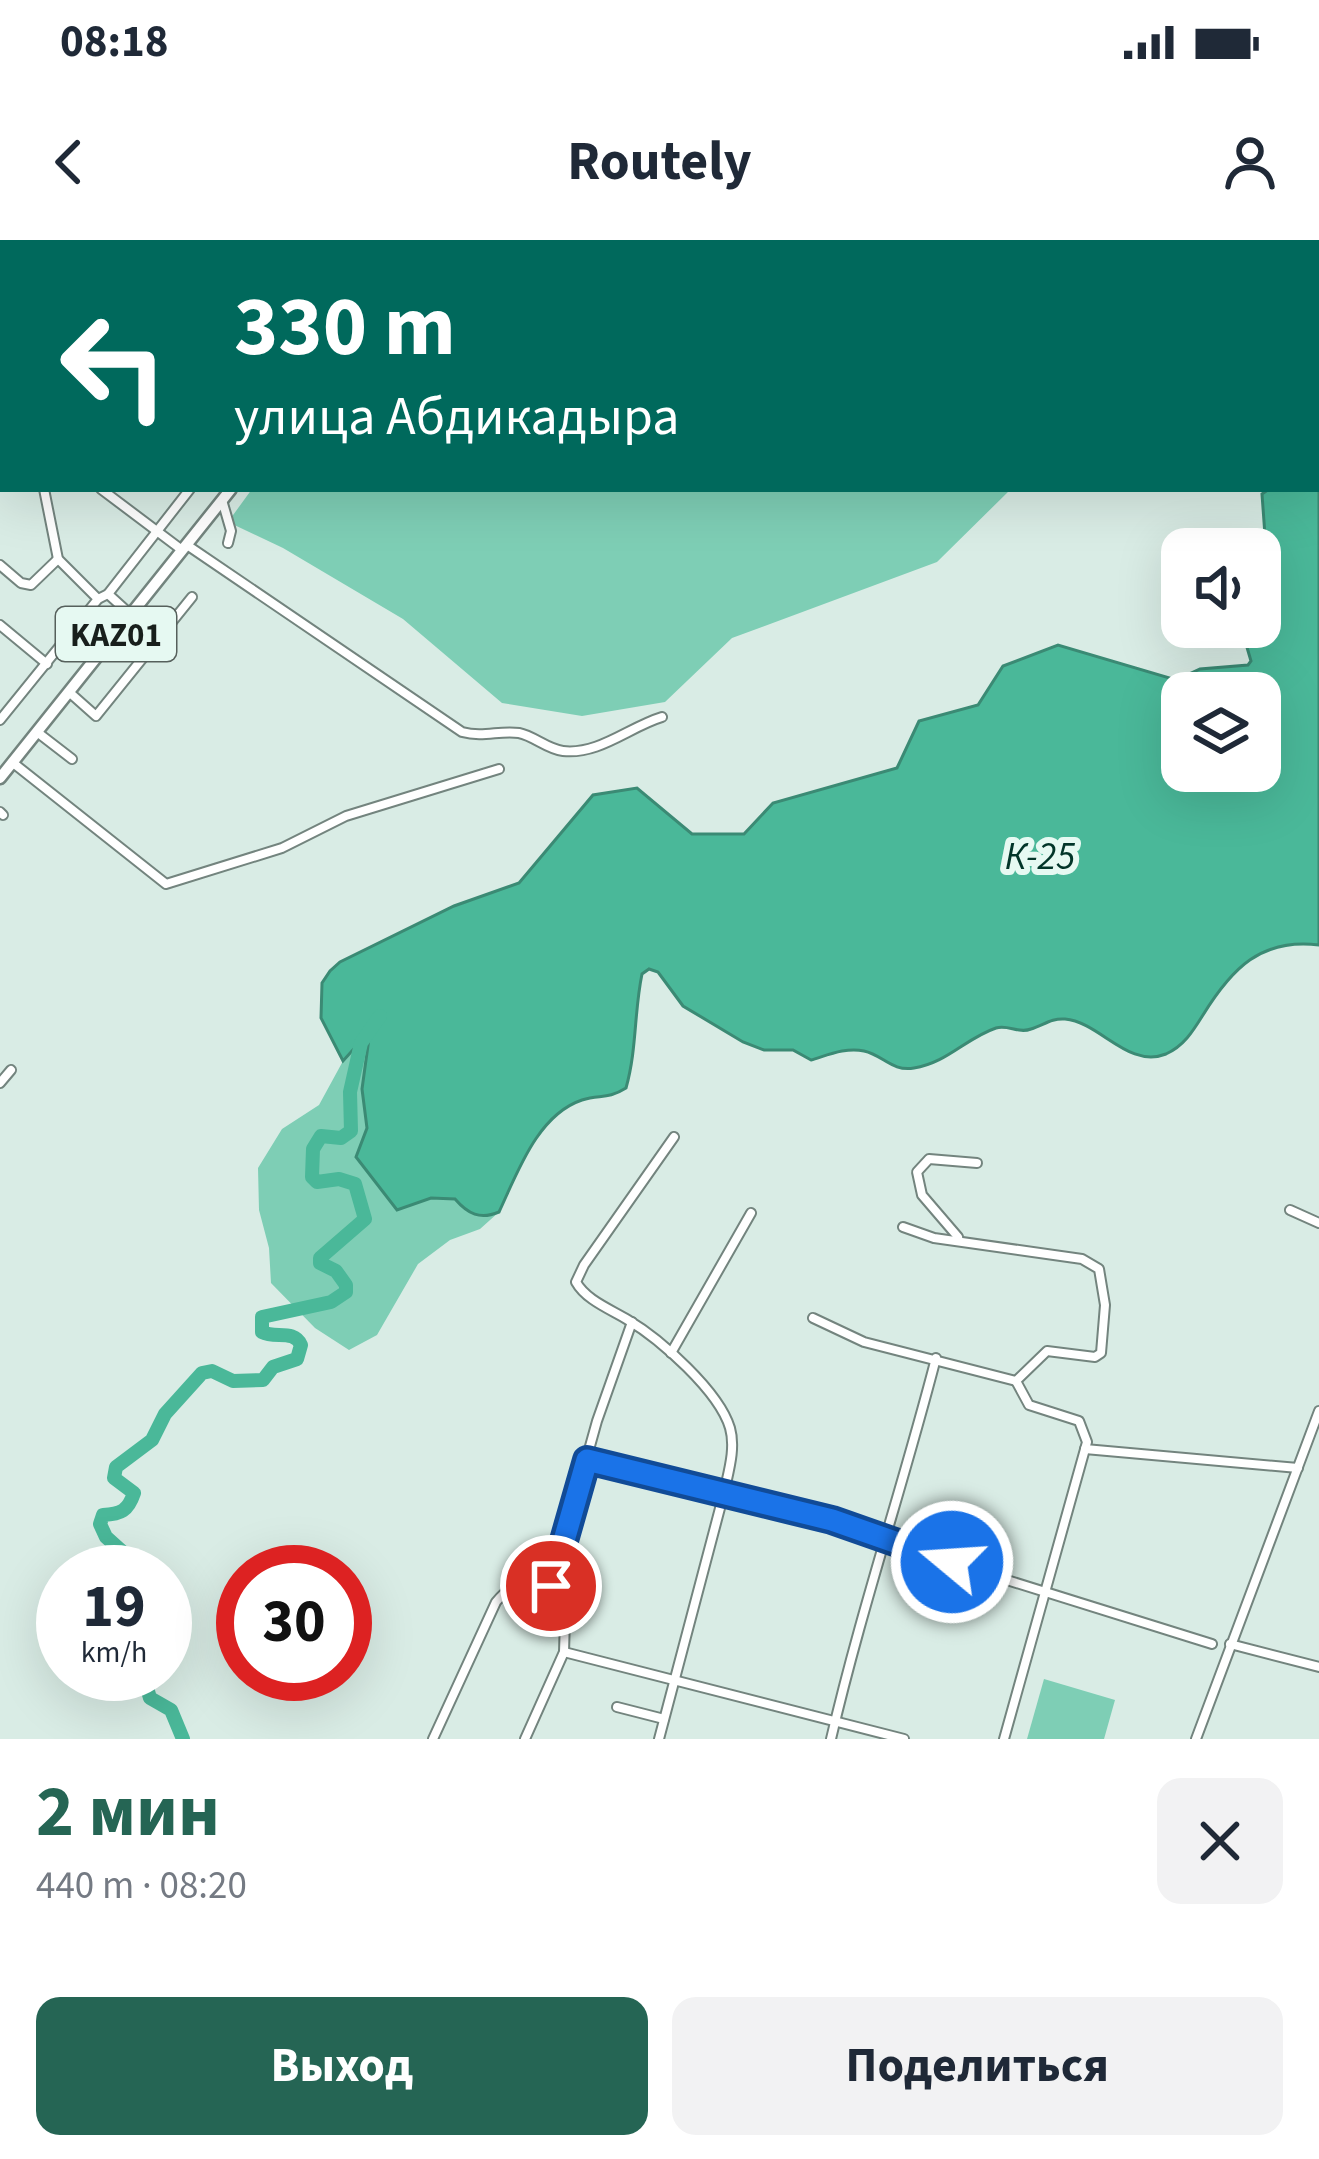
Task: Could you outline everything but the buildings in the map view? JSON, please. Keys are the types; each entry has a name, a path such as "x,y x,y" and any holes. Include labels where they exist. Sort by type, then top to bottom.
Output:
{"highway":[{"name":"KАZ01","path":"0,778 226,494"}],"street":[{"path":"45,492 58,559 98,599"},
{"path":"105,492 462,732 487,737 515,732 559,751 574,751 662,718"},
{"path":"0,720 4,707 47,664 98,599 108,594 188,492"},
{"path":"226,494 228,543"},
{"path":"0,565 28,585 58,559"},
{"path":"108,594 130,614"},
{"path":"69,692 96,716 156,650 192,597"},
{"path":"0,625 47,664"},
{"path":"121,626 156,650"},
{"path":"37,732 71,759"},
{"path":"12,762 166,884 282,848 346,816 499,769"},
{"path":"0,1083 11,1070"},
{"path":"659,1739 724,1493 730,1427 706,1390 671,1354 632,1322 584,1294 577,1277 674,1138"},
{"path":"959,1238 922,1195 917,1172 929,1159 976,1162"},
{"path":"1290,1210 1319,1222"},
{"path":"671,1354 751,1213"},
{"path":"903,1227 934,1238 1082,1259 1099,1269 1106,1305 1101,1353 1095,1357 1046,1352 1016,1381"},
{"path":"813,1318 864,1342 1016,1381 1029,1405 1078,1421 1086,1436 1004,1739"},
{"path":"525,1739 564,1652 566,1619 551,1586 632,1322"},
{"path":"832,1739 870,1582 887,1541 937,1358"},
{"path":"1196,1739 1319,1411"},
{"path":"1085,1449 1298,1468"},
{"path":"587,1460 832,1520 1212,1644"},
{"path":"434,1739 496,1601 514,1584 551,1586"},
{"path":"1231,1644 1319,1667"},
{"path":"564,1652 904,1739"},
{"path":"617,1707 664,1719"}],"shaded area":[{"path":"250,492 1008,492 937,562 732,638 665,702 582,716 502,703 403,619 283,548 228,522"},
{"path":"370,1028 362,1089 376,1182 397,1210 431,1198 455,1199 480,1215 499,1212 480,1229 450,1240 418,1264 377,1335 349,1350 315,1328 271,1283 269,1248 259,1210 258,1168 282,1129 319,1105 343,1061"},
{"path":"1044,1679 1115,1700 1104,1739 1027,1739"}],"water":[{"name":"К-25","path":"1265,492 1319,492 1319,945 1280,946 1250,960 1225,983 1178,1047 1152,1057 1139,1055 1078,1022 1060,1019 1026,1030 996,1028 937,1061 914,1068 900,1068 857,1050 811,1060 793,1050 764,1050 743,1042 683,1006 658,972 649,969 642,974 626,1088 582,1100 553,1118 530,1147 499,1212 480,1215 455,1199 431,1198 397,1210 356,1157 367,1128 362,1089 370,1031 343,1061 321,1018 322,983 340,962 454,906 519,883 593,795 637,788 692,834 744,834 773,803 897,768 919,721 978,705 1003,666 1058,645 1161,676 1161,792 1281,792 1281,672 1193,672 1248,665 1247,648 1281,648 1281,528 1264,528"}],"waterway":[{"path":"115,1545 100,1524 103,1515 126,1508 134,1493 114,1478 116,1467 152,1440 165,1414 202,1373 212,1371 233,1381 263,1380 273,1367 297,1359 298,1340 262,1332 262,1317 331,1302 346,1292 336,1271 320,1263 320,1258 365,1219 355,1184 339,1179 317,1182 312,1177 313,1149 321,1136 341,1138 351,1131 350,1092 361,1043 380,1016"},
{"path":"155,1701 171,1710 183,1739"}],"route":[{"path":"551,1586 587,1460 832,1520 952,1562"}]}
